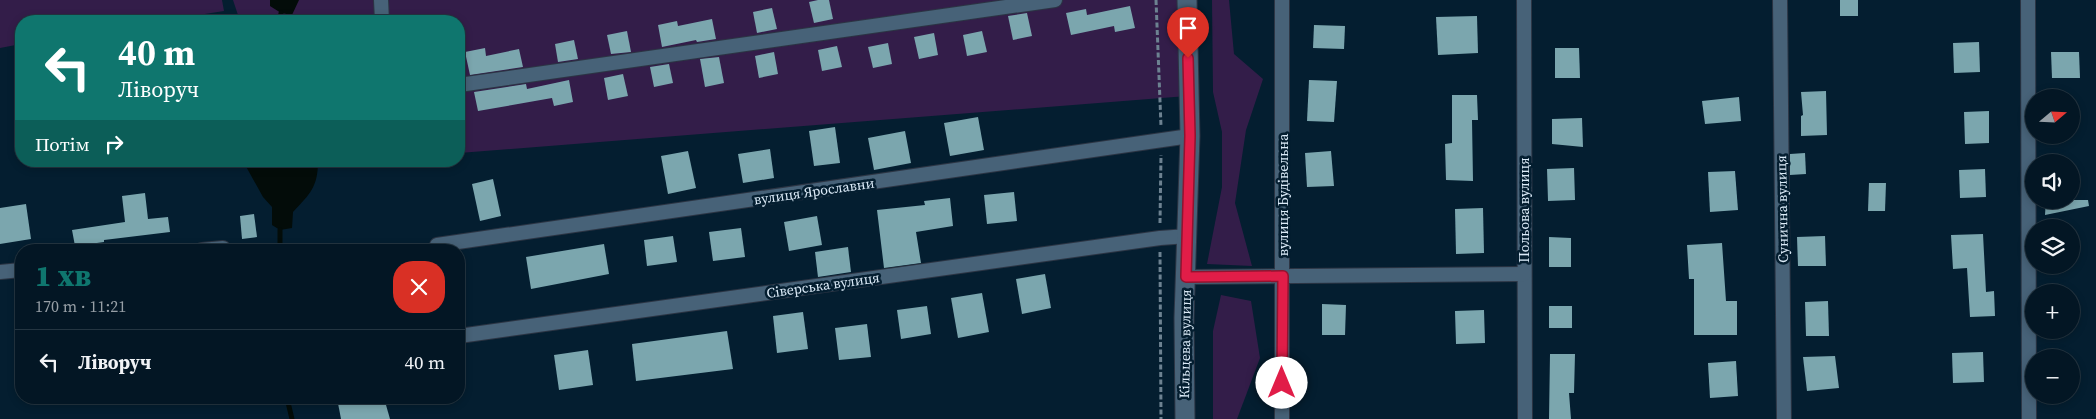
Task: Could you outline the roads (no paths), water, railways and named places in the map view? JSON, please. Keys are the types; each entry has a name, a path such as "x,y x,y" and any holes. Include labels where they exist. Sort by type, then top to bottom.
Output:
{"main road":[{"name":"Кільцева вулиця","path":"1185,419 1184,318 1190,136 1187,0"}],"street":[{"path":"381,0 382,15"},
{"path":"465,83 1055,0"},
{"name":"вулиця Будівельна","path":"1282,0 1282,419"},
{"name":"Польова вулиця","path":"1524,0 1525,419"},
{"name":"Сунична вулиця","path":"1780,0 1784,419"},
{"path":"2028,0 2029,419"},
{"name":"вулиця Ярославни","path":"444,244 1190,136"},
{"name":"Сіверська вулиця","path":"465,335 1160,238 1188,236"},
{"path":"0,272 15,271"},
{"path":"1186,277 1524,274"}],"waterway":[{"path":"280,230 280,244"},
{"path":"288,404 292,419"}]}
